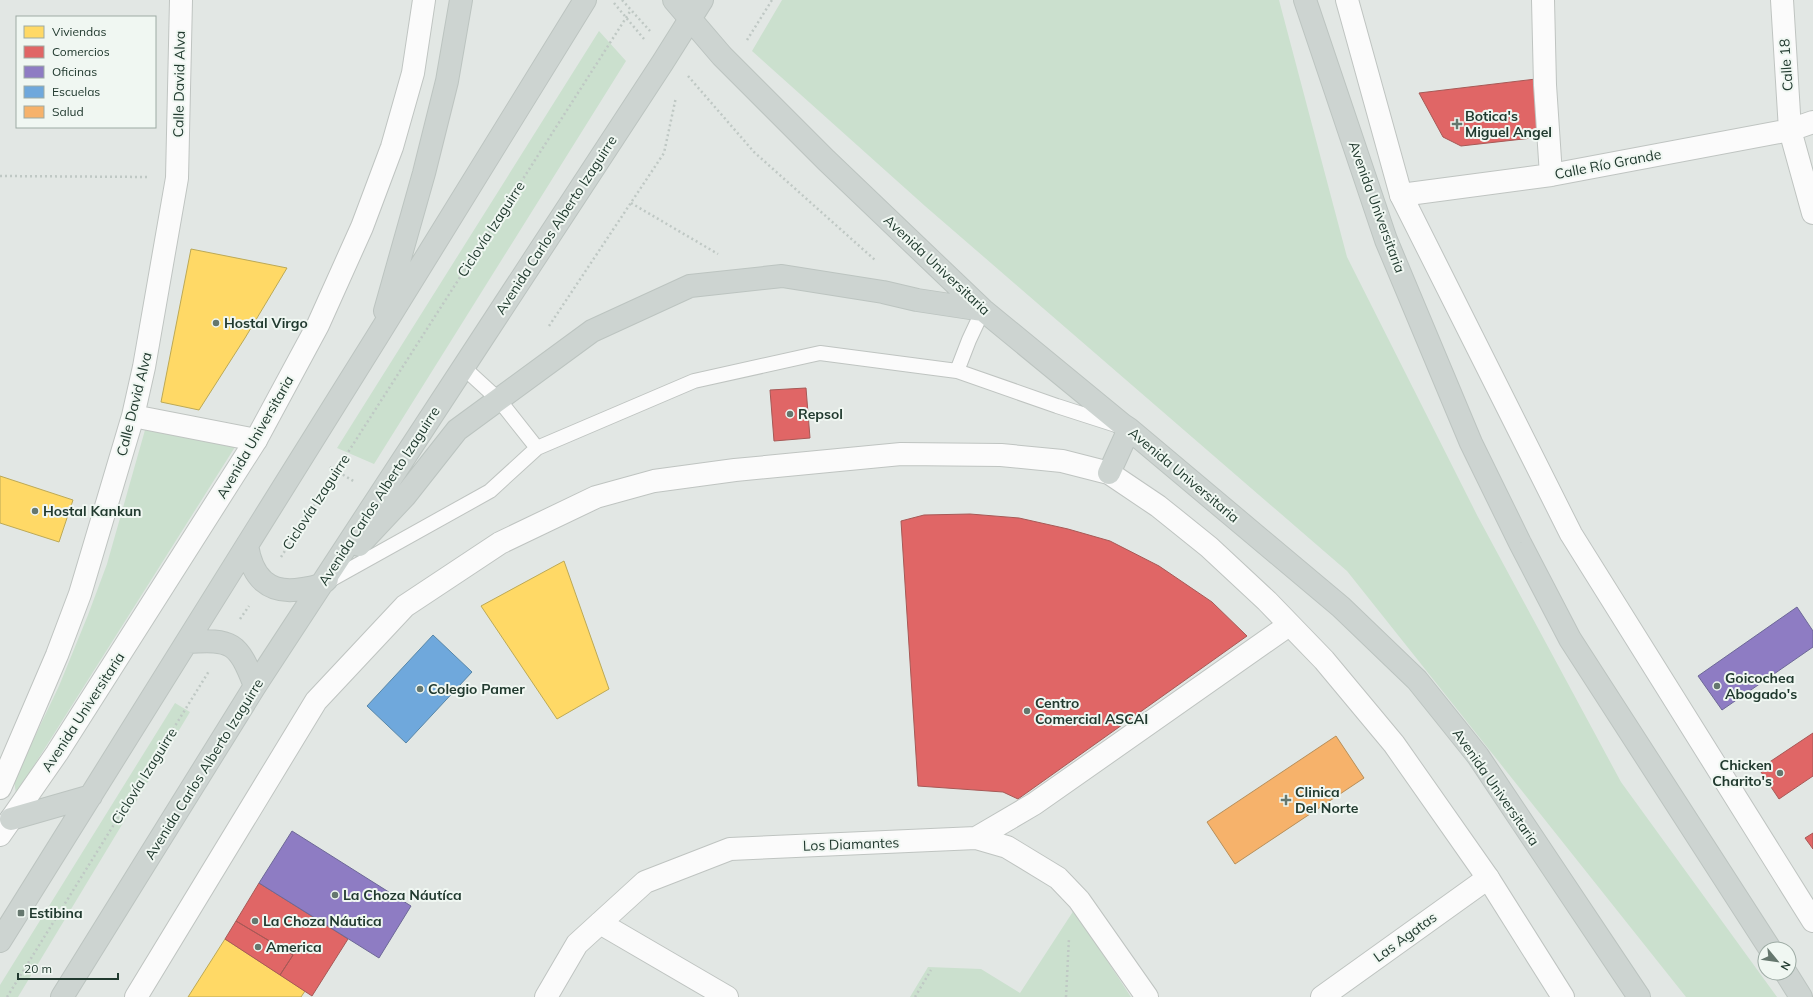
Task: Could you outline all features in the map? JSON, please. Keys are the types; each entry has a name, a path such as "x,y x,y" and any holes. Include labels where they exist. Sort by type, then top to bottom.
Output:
{"main road":[{"path":"377,337 424,173 443,96 461,0"},
{"path":"0,941 377,337 585,0"},
{"name":"Avenida Universitaria","path":"674,0 722,56 826,160 983,310 1129,429 1341,607 1417,680 1478,756 1639,997"},
{"name":"Avenida Carlos Alberto Izaguirre","path":"62,997 255,686 702,0"},
{"name":"Avenida Universitaria","path":"1305,0 1386,240 1471,443 1520,543 1570,639 1765,941"},
{"path":"247,545 255,572 264,582 278,590 293,591 321,585 405,496 457,430 592,331 690,286 782,276 983,310"},
{"path":"1109,473 1129,429"},
{"path":"187,642 212,640 225,642 239,652 255,686"},
{"path":"6,827 91,796"},
{"path":"1791,981 1801,997"}],"street":[{"name":"Calle David Alva","path":"0,788 57,655 80,594 133,416 152,324 177,178 181,0"},
{"name":"Avenida Universitaria","path":"6,827 57,753 256,440 318,325 365,220 392,147 410,80 424,0"},
{"name":"Avenida Universitaria","path":"1348,0 1401,195 1571,534 1813,920"},
{"path":"1543,0 1545,85 1551,175"},
{"name":"Calle 18","path":"1782,0 1790,130 1813,213"},
{"name":"Calle Río Grande","path":"1401,195 1551,175 1790,130 1813,122"},
{"path":"133,416 256,440"},
{"path":"136,997 316,701 405,606 500,543 596,497 654,481 735,470 901,454 1001,455 1062,461 1109,473 1158,506 1208,547 1289,624 1324,660 1394,744 1488,878 1563,997"},
{"path":"976,838 1034,804 1289,624"},
{"name":"Los Diamantes","path":"546,997 577,944 645,882 730,849 976,838 1007,847 1058,878 1079,900 1147,997"},
{"name":"Las Agatas","path":"1322,997 1488,878"},
{"path":"600,923 726,997"}],"lane":[{"path":"957,371 983,310"},
{"path":"321,585 490,491 537,448 694,381 820,353 957,371 1057,406 1129,429"},
{"path":"463,367 499,400 537,448"}],"path":[{"path":"611,0 663,62"},
{"name":"Ciclovía Izaguirre","path":"7,997 206,678 225,642 631,10"},
{"path":"548,328 664,153 676,96"},
{"path":"0,176 177,178"},
{"path":"631,203 720,254"},
{"path":"324,464 360,484"},
{"path":"1066,997 1069,936"},
{"path":"915,997 931,970"}],"green space":[{"path":"782,0 1279,0 1347,257 1478,517 1621,782 1757,969 1757,981 1765,981 1777,997 1686,997 1347,571 925,206 752,51"},
{"path":"599,31 626,61 374,464 337,448"},
{"path":"145,430 235,447 16,794 14,780 59,686 107,564"},
{"path":"175,703 190,712 18,997 0,997 0,985"},
{"path":"1074,910 1131,997 910,997 928,967 981,969 1020,993"}],"building: Viviendas":[{"name":"Hostal Virgo","path":"191,249 287,268 199,410 161,402"},
{"name":"Hostal Kankun","path":"0,476 73,500 59,542 0,523"},
{"path":"564,561 609,689 557,719 481,606"},
{"path":"225,939 305,991 301,997 188,997"}],"building: Comercios":[{"path":"1536,79 1541,137 1461,146 1443,137 1419,93"},
{"name":"Repsol","path":"806,388 810,438 774,441 770,390"},
{"name":"Centro Comercial ASCAI","path":"970,514 1019,518 1068,529 1110,541 1159,566 1212,602 1247,636 1018,799 1003,792 918,786 901,521 924,515"},
{"path":"1813,733 1813,776 1779,799 1759,769"},
{"path":"1813,833 1813,849 1805,838"},
{"path":"259,883 348,939 312,996 280,975 293,955 236,921"},
{"name":"America","path":"236,921 293,955 280,975 225,939"}],"building: Oficinas":[{"path":"1797,607 1813,631 1813,647 1722,710 1698,676"},
{"name":"La Choza Náutíca","path":"292,831 411,906 379,958 259,883"}],"building: Escuelas":[{"name":"Colegio Pamer","path":"433,635 472,672 406,743 367,706"}],"building: Salud":[{"name":"Clinica Del Norte","path":"1336,736 1364,778 1235,864 1207,822"}],"place":[{"name":"Botica's Miguel Angel","path":"1457,124"},
{"name":"Hostal Virgo","path":"216,323"},
{"name":"Repsol","path":"790,414"},
{"name":"Hostal Kankun","path":"35,511"},
{"name":"Goicochea Abogado's","path":"1717,686"},
{"name":"Colegio Pamer","path":"420,689"},
{"name":"Centro Comercial ASCAI","path":"1027,711"},
{"name":"Chicken Charito's","path":"1780,773"},
{"name":"Clinica Del Norte","path":"1286,800"},
{"name":"La Choza Náutíca","path":"335,895"},
{"name":"Estibina","path":"21,913"},
{"name":"La Choza Náutica","path":"255,921"},
{"name":"America","path":"258,947"}]}
